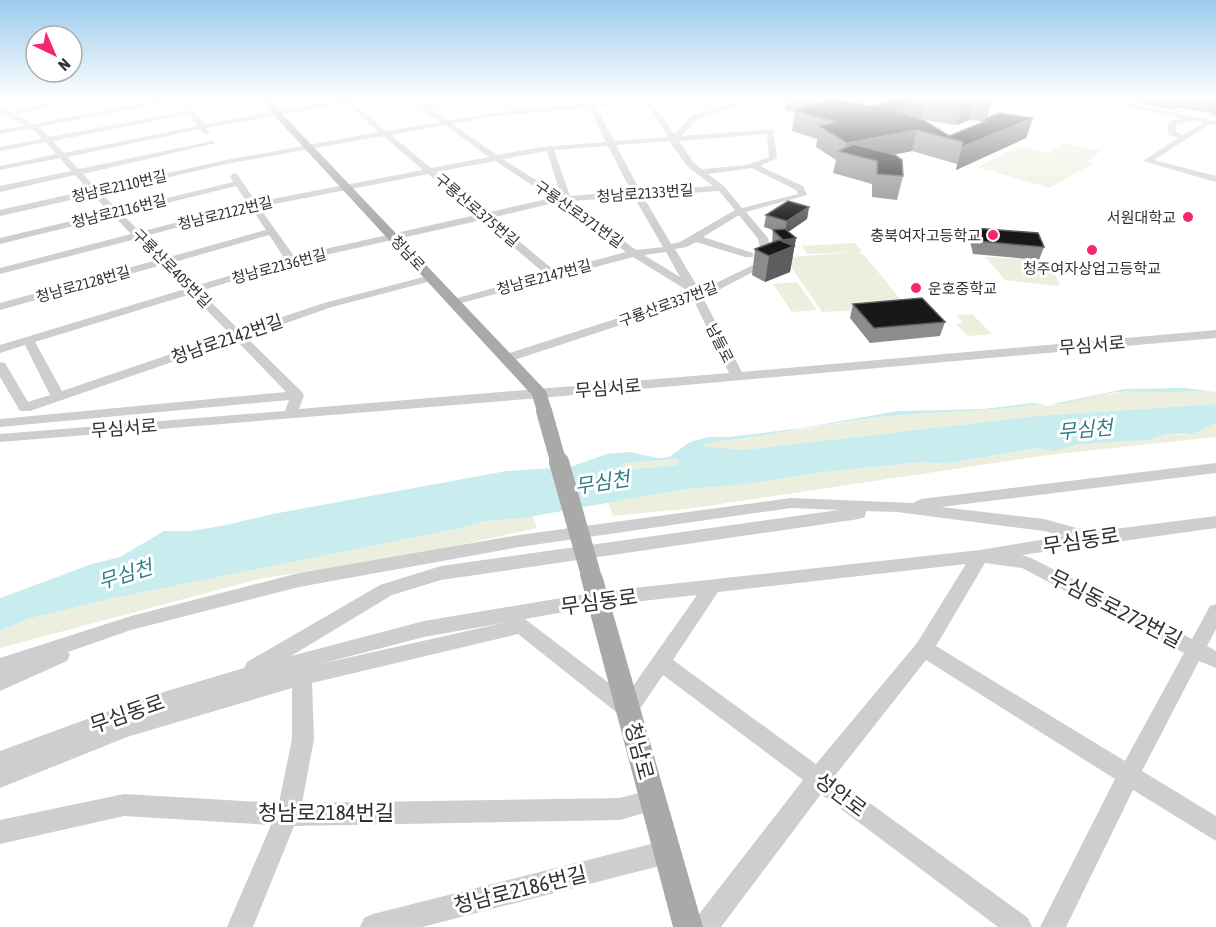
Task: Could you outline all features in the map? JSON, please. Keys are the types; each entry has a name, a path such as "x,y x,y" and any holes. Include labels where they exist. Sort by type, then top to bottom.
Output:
{"main road":[{"name":"청남로","path":"304,142 507,358 542,403 688,927"}],"street":[{"path":"0,149 36,142"},
{"name":"구룡산로405번길","path":"50,142 94,192 140,235 297,394"},
{"path":"0,168 126,142"},
{"name":"청남로2110번길","path":"0,213 226,162 337,142"},
{"name":"구룡산로375번길","path":"397,142 552,274"},
{"name":"구룡산로371번길","path":"474,142 563,198 634,253 694,293"},
{"name":"청남로2122번길","path":"0,271 254,205 550,148 626,142"},
{"name":"구룡산로337번길","path":"507,358 694,293 769,261 763,238 721,188 691,165 674,142"},
{"path":"701,172 752,165 773,158 771,142"},
{"path":"1177,142 1147,161 1216,179"},
{"path":"0,189 212,143 291,260"},
{"name":"남들로","path":"611,143 737,376"},
{"path":"550,148 563,198"},
{"path":"668,248 683,245 740,211 803,195 800,188 752,165"},
{"name":"청남로2116번길","path":"0,241 238,183"},
{"name":"청남로2133번길","path":"393,237 563,198 721,188"},
{"name":"청남로2128번길","path":"0,307 270,232"},
{"name":"청남로2136번길","path":"0,349 291,260 393,237"},
{"path":"694,238 749,255"},
{"name":"청남로2147번길","path":"454,302 634,253 668,248"},
{"name":"청남로2142번길","path":"25,408 328,305 431,278"},
{"name":"무심서로","path":"0,438 291,414 542,403 737,376 1216,334"},
{"path":"28,340 58,396"},
{"path":"1,371 25,408 15,423"},
{"path":"0,423 297,394 291,414"},
{"path":"237,678 386,590 441,573 897,507 1216,468"},
{"path":"0,666 131,623 299,580 519,542 790,502 897,507 1044,525 1091,538"},
{"name":"무심동로","path":"0,778 46,758 168,713 514,621 594,587 713,586 980,556 1091,538 1216,522"},
{"path":"705,927 819,778 924,649 980,556"},
{"name":"무심동로272번길","path":"980,556 1025,562 1216,660"},
{"path":"514,621 628,710 713,586"},
{"path":"1053,927 1128,776 1216,611"},
{"name":"무심동로","path":"0,761 150,705 237,678 424,629 514,621"},
{"path":"0,682 131,623"},
{"path":"924,649 1216,829"},
{"name":"성안로","path":"662,663 1019,927"},
{"path":"240,927 287,814 303,739 303,677"},
{"name":"청남로2184번길","path":"0,832 124,805 287,814 620,810 653,800"},
{"name":"청남로2186번길","path":"388,925 668,852"}],"green space":[{"path":"1064,143 1101,151 1088,161 1093,163 1050,188 977,167 1020,146 1049,153"},
{"path":"855,243 862,252 858,252 864,255 906,306 822,312 786,259 854,252 807,254 802,246"},
{"path":"985,257 1047,260 1060,284 1057,286 1005,280"},
{"path":"797,282 817,310 792,312 773,284"},
{"path":"972,314 992,334 968,336 956,324 963,323 956,315"},
{"path":"1136,391 1216,392 1216,404 1037,416 742,450 700,446 713,441 745,439 775,432 872,418 1032,405 1049,406 1104,394"},
{"path":"1216,423 1216,437 1048,455 694,508 613,516 608,502 685,489 739,485 825,472 922,462 945,464 1037,448 1055,450 1073,445 1148,440 1168,434 1185,435"},
{"path":"678,459 681,463 676,465 622,468 624,463"},
{"path":"533,516 537,528 428,552 259,579 0,648 0,631 28,619 114,598 486,521"}],"water":[{"path":"1185,388 1216,392 1119,392 1048,405 1125,389"},
{"name":"무심천","path":"1031,403 1048,405 872,418 717,441 701,446 742,450 1037,416 1216,404 1216,423 1193,434 1168,434 1148,440 1073,445 1055,451 1037,448 945,464 922,462 825,472 739,485 685,489 523,518 486,521 114,598 28,619 0,631 0,598 92,564 120,557 164,531 190,531 221,526 273,514 506,471 570,467 607,454 630,452 657,458 669,457 690,442 708,437 729,437 802,428 898,411 985,409","holes":["678,459 680,462 676,465 622,468 624,463"]}],"building":[{"path":"963,142 974,142 962,147"},
{"path":"853,144 895,155 902,160 903,176 877,174 877,161 838,151"},
{"path":"788,201 809,207 787,221 766,215"},
{"path":"974,228 1038,233 1044,247 978,241"},
{"path":"785,229 796,238 783,240 773,230"},
{"path":"779,240 794,246 769,256 755,249"},
{"path":"922,298 945,322 874,328 853,304"}],"place":[{"name":"서원대학교","path":"1188,217"},
{"name":"충북여자고등학교","path":"993,235"},
{"name":"청주여자상업고등학교","path":"1092,250"},
{"name":"운호중학교","path":"916,288"}]}
